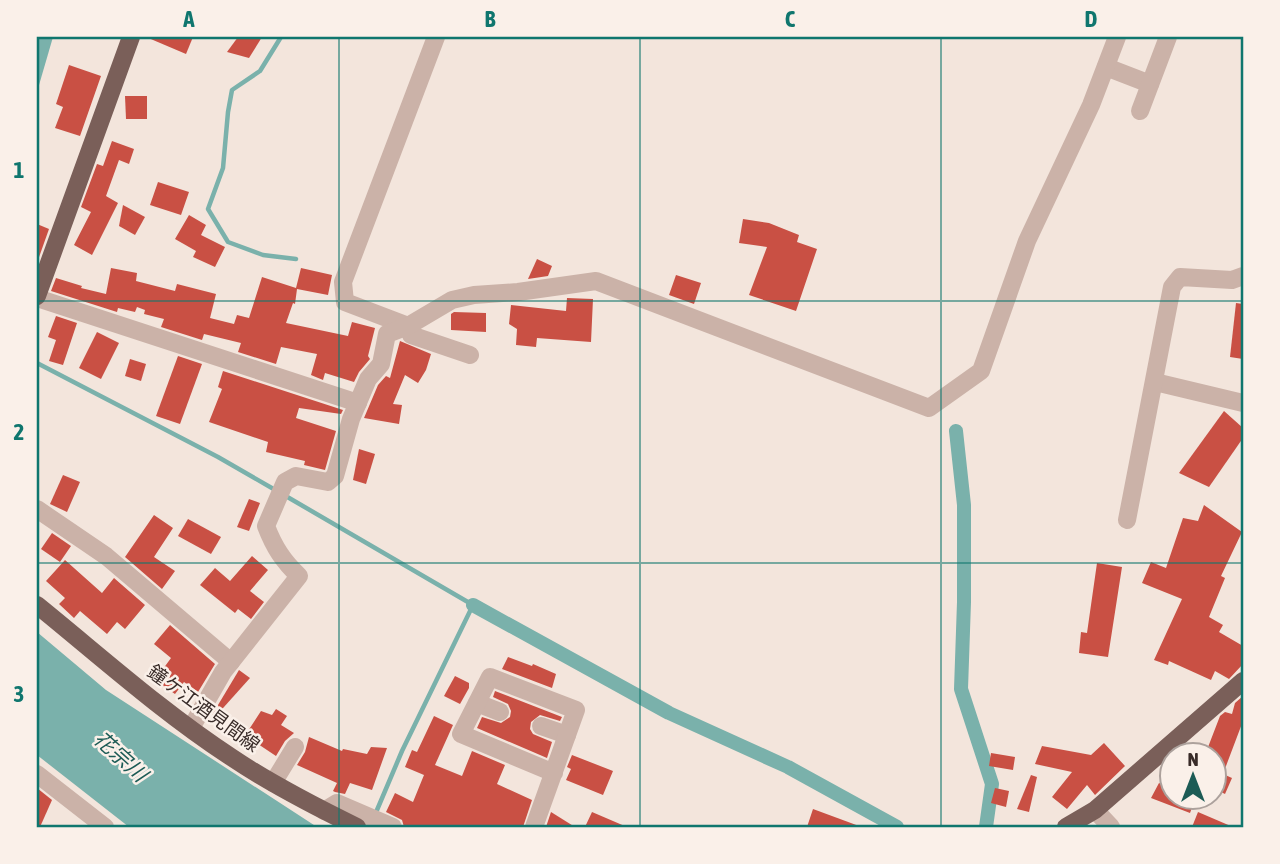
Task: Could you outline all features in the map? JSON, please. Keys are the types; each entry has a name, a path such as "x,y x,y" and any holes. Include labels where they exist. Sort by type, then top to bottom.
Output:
{"main road":[{"path":"37,297 131,37"},
{"name":"鐘ケ江酒見間線","path":"37,605 191,729 230,757 357,827"},
{"path":"1066,827 1095,810 1243,681"}],"street":[{"path":"436,37 343,282 345,302 408,327 411,335 470,355"},
{"path":"1117,37 1140,111"},
{"path":"191,729 231,662 299,576 283,560 266,526 285,482 296,476 328,482 335,476 368,379 382,364 387,334 408,327 452,300 596,281 929,408 981,371 1027,241 1091,105 1168,37"},
{"path":"1127,520 1172,287 1180,277 1232,280 1243,276"},
{"path":"37,297 358,403"},
{"path":"1155,382 1243,403"},
{"path":"37,509 106,556 231,662"},
{"path":"534,827 554,772 567,736 576,710 490,677 461,734 554,772"},
{"path":"477,703 500,712"},
{"path":"541,726 567,736"},
{"path":"273,783 295,747"},
{"path":"37,774 105,827"},
{"path":"324,811 337,803 393,827"},
{"path":"1095,810 1111,827"}],"water":[{"path":"37,37 53,37 37,92"},
{"name":"花宗川","path":"37,632 106,690 317,827 129,827 37,755"}],"building":[{"path":"146,37 193,37 186,54"},
{"path":"238,37 262,37 249,58 227,52"},
{"path":"69,65 101,76 80,136 55,128 63,107 56,104"},
{"path":"125,96 147,96 147,119 126,119"},
{"path":"112,141 134,149 129,164 119,160 106,196 118,203 92,255 74,245 91,212 81,207 97,164 103,166"},
{"path":"158,182 189,192 181,215 150,205"},
{"path":"123,205 145,217 135,235 119,226"},
{"path":"189,215 206,225 201,235 225,247 215,267 193,257 196,251 175,239"},
{"path":"743,219 769,223 799,235 797,242 817,249 796,311 749,295 767,247 739,243"},
{"path":"37,224 49,229 38,260 37,259"},
{"path":"537,259 552,266 548,276 528,279"},
{"path":"111,268 137,273 136,281 175,291 177,284 216,294 210,318 234,324 237,315 249,318 262,277 296,288 301,268 332,275 328,295 297,289 295,304 293,303 286,323 348,336 352,322 375,328 368,356 370,359 354,382 325,373 323,380 311,375 317,354 281,347 276,364 238,352 241,343 204,334 202,340 161,327 164,319 144,314 145,310 137,307 135,312 118,308 117,312 51,291 56,278 106,294"},
{"path":"676,275 701,283 694,304 669,295"},
{"path":"567,298 593,299 591,342 537,338 536,347 516,345 517,329 509,324 511,305 566,311"},
{"path":"1236,303 1243,304 1243,359 1230,357"},
{"path":"486,313 486,332 451,330 451,314"},
{"path":"56,316 77,323 63,365 49,361 56,340 48,337"},
{"path":"97,332 119,343 101,379 79,368"},
{"path":"400,341 431,354 426,370 418,383 405,375 393,404 402,405 399,424 364,418 378,385 386,376 390,378"},
{"path":"178,356 202,364 180,424 156,416"},
{"path":"130,359 146,364 141,381 125,376"},
{"path":"223,371 343,410 341,414 299,408 296,418 336,431 325,470 304,465 305,461 266,452 268,442 209,422 222,389 218,387"},
{"path":"1224,411 1243,428 1243,438 1209,487 1179,473"},
{"path":"359,449 375,454 366,484 353,480"},
{"path":"63,475 80,482 67,512 50,504"},
{"path":"249,499 260,503 249,531 237,527"},
{"path":"1204,505 1242,532 1221,576 1225,578 1209,617 1223,625 1219,632 1243,646 1243,664 1229,679 1215,671 1211,680 1169,661 1168,665 1154,660 1182,599 1142,583 1151,562 1166,568 1183,518 1198,521"},
{"path":"154,515 173,528 154,557 175,571 162,589 125,557"},
{"path":"188,519 221,537 211,554 178,536"},
{"path":"52,533 71,546 60,562 41,549"},
{"path":"252,556 268,570 250,591 264,602 251,619 238,609 235,613 200,585 215,568 230,581"},
{"path":"65,560 102,593 114,578 145,605 125,629 117,622 107,634 80,611 74,618 59,604 65,598 46,581"},
{"path":"1097,563 1122,567 1108,657 1079,653 1081,632 1087,633"},
{"path":"170,625 215,664 198,692 184,682 175,694 155,680 171,658 154,644"},
{"path":"508,657 556,674 552,688 502,669"},
{"path":"239,670 250,678 215,717 212,715"},
{"path":"455,676 469,683 460,704 444,696"},
{"path":"495,691 562,717 560,721 540,715 531,722 530,729 533,734 552,742 547,758 477,728 482,717 501,723 510,717 508,704 493,697"},
{"path":"1243,696 1243,721 1228,761 1228,742 1210,742 1220,716 1225,712 1232,714 1235,703"},
{"path":"276,709 287,716 281,725 294,733 285,741 276,756 255,742 252,747 242,740 261,711 272,715"},
{"path":"434,716 453,725 435,765 462,776 472,751 505,765 497,784 532,800 523,827 404,827 402,820 386,812 395,793 413,802 424,775 405,767 412,750 417,752"},
{"path":"309,737 342,751 343,749 367,754 371,747 387,748 372,790 350,783 345,794 335,792 333,791 337,783 297,765 305,752"},
{"path":"1104,743 1125,766 1095,795 1087,785 1067,809 1052,797 1072,772 1035,764 1042,746 1091,755"},
{"path":"991,753 1015,757 1013,770 989,766"},
{"path":"572,755 613,771 603,795 566,780 571,769 567,767"},
{"path":"1031,775 1037,777 1029,812 1017,809"},
{"path":"1158,785 1158,801 1151,798"},
{"path":"37,788 52,800 40,827 37,827"},
{"path":"995,788 1009,791 1006,807 991,803"},
{"path":"813,809 859,826 859,827 807,827"},
{"path":"551,812 575,827 546,827"},
{"path":"592,812 627,827 585,827"},
{"path":"1198,812 1233,827 1192,827"}],"waterway":[{"path":"281,37 260,71 232,90 223,168 208,209 228,242 263,255 296,259"},
{"path":"37,363 218,457 277,491"},
{"path":"956,431 964,505 961,689 992,784 986,827"},
{"path":"284,495 473,605 402,751 377,810"},
{"path":"473,605 669,713 788,767 897,827"}]}
